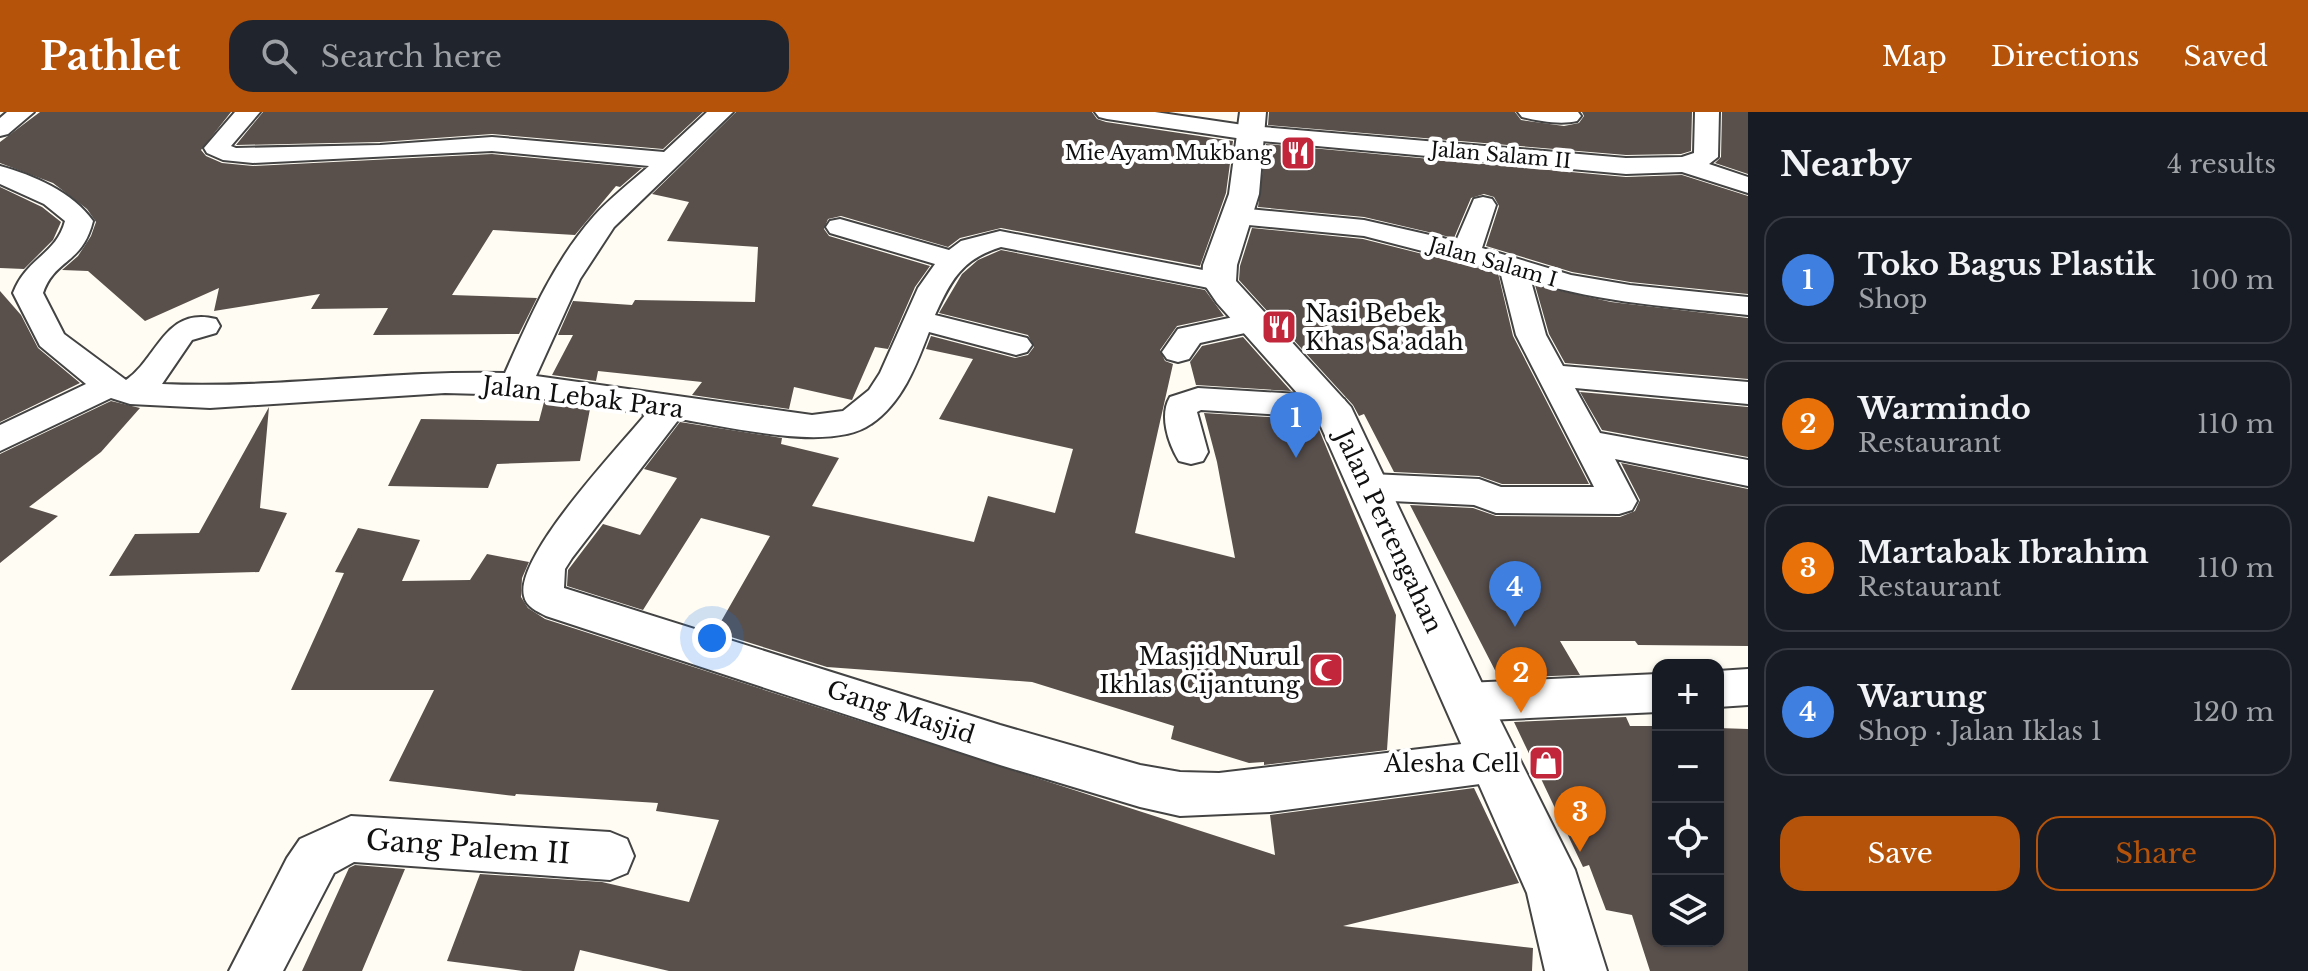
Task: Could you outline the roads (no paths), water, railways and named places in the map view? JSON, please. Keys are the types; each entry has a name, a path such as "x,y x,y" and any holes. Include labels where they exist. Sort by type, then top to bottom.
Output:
{"street":[{"path":"248,112 216,148 232,155 253,156 492,144 670,160"},
{"path":"516,384 551,304 589,240 604,221 721,112"},
{"name":"Jalan Salam II","path":"1107,112 1251,123 1592,164 1684,164 1748,185"},
{"path":"1530,112 1569,116"},
{"path":"1684,164 1706,157 1707,112"},
{"path":"1219,281 1220,265 1244,194 1251,123"},
{"path":"2,177 56,199 73,211 79,221 75,241 68,251 37,273 28,293 51,339 120,390"},
{"path":"1466,252 1483,205"},
{"name":"Jalan Salam I","path":"1238,216 1364,228 1466,252 1567,283 1630,294 1748,306"},
{"path":"840,227 952,260"},
{"name":"Jalan Lebak Para","path":"120,390 210,397 445,382 516,384 797,426 844,423 862,416 879,398 896,372 935,285 952,260 979,241 1000,239 1219,281"},
{"path":"1371,487 1479,492 1496,500 1619,501 1531,335 1513,268"},
{"name":"Jalan Pertengahan","path":"1219,281 1252,322 1332,407 1555,890 1576,971"},
{"path":"918,320 1016,345"},
{"path":"1178,352 1189,336 1252,322"},
{"path":"0,439 38,419 147,381 181,333 205,326"},
{"path":"1552,375 1748,393"},
{"path":"1191,452 1180,412 1182,405 1198,399 1332,407"},
{"name":"Gang Masjid","path":"670,407 558,548 546,568 543,595 560,605 1000,745 1140,786 1180,794 1270,791 1495,761"},
{"path":"0,426 38,419"},
{"path":"1586,442 1748,473"},
{"path":"1724,689 1748,687"},
{"path":"1466,702 1652,693"},
{"name":"Gang Palem II","path":"255,971 304,875 317,856 351,839 610,856"}],"place":[{"name":"Mie Ayam Mukbang","path":"1298,153"},
{"name":"Nasi Bebek Khas Sa'adah","path":"1279,327"},
{"name":"Toko Bagus Plastik","path":"1296,458"},
{"name":"Warung","path":"1515,627"},
{"name":"Masjid Nurul Ikhlas Cijantung","path":"1326,670"},
{"name":"Warmindo","path":"1521,713"},
{"name":"Alesha Cell","path":"1546,763"},
{"name":"Martabak Ibrahim","path":"1580,852"}]}
